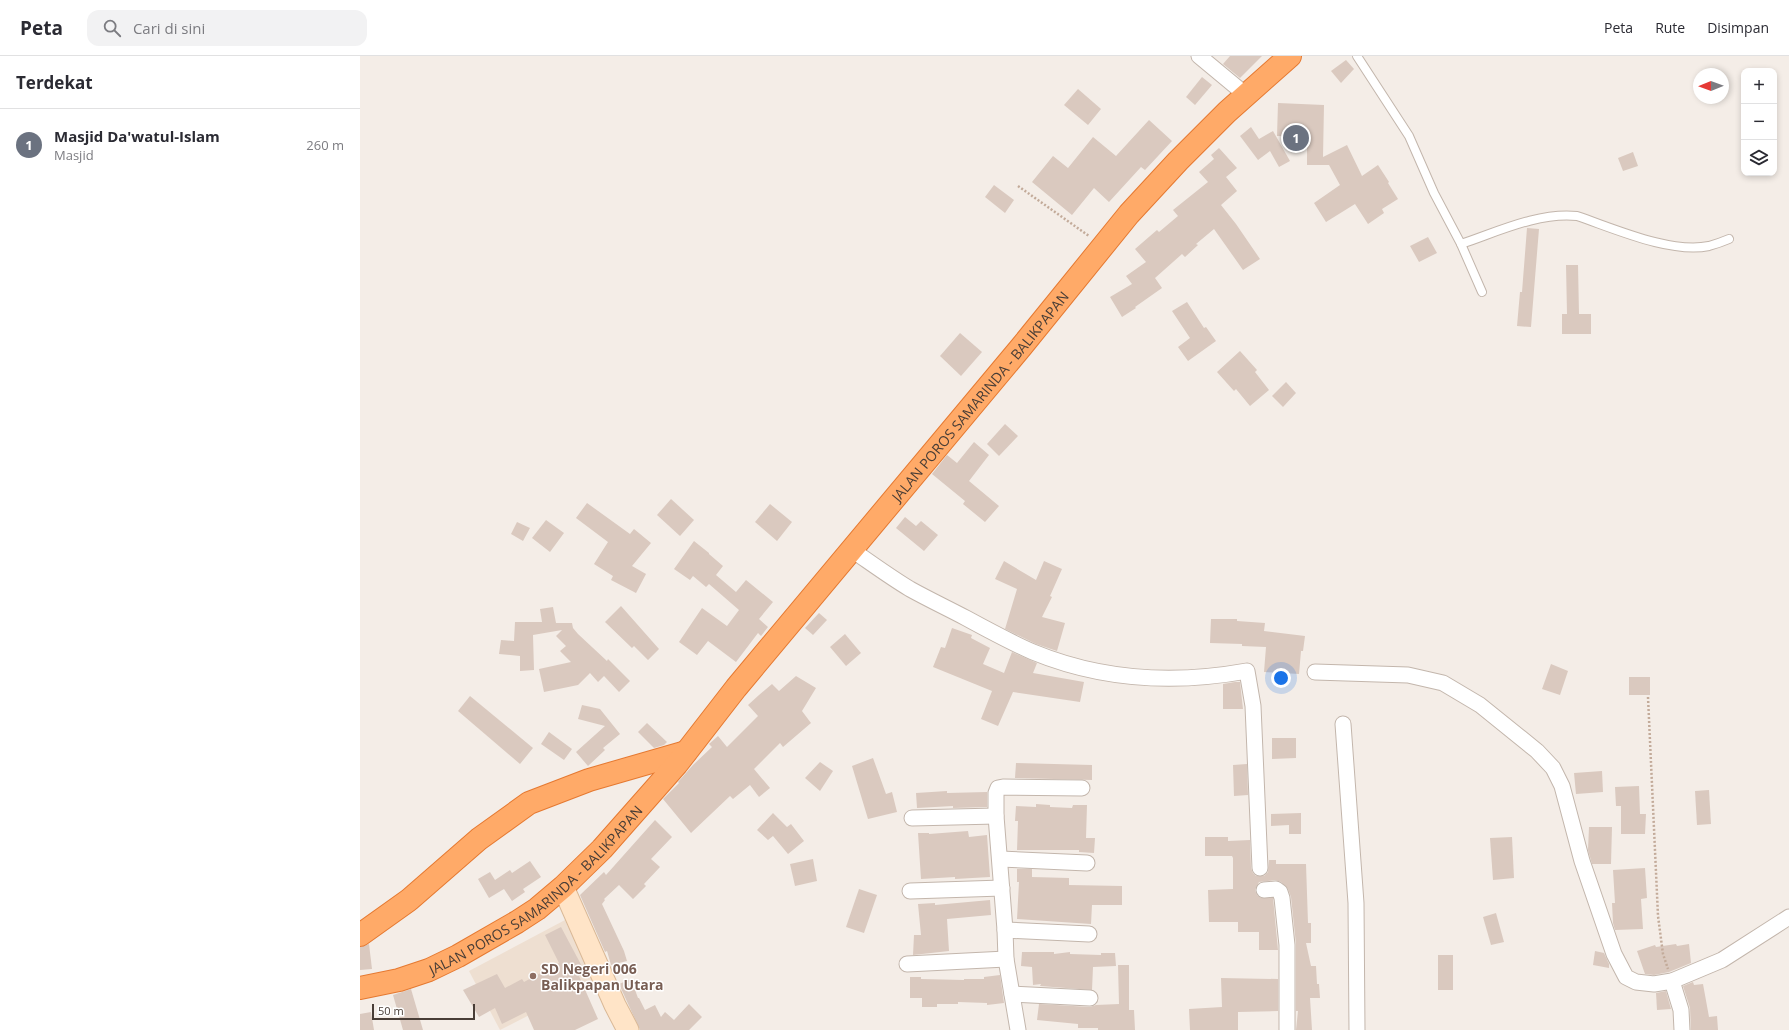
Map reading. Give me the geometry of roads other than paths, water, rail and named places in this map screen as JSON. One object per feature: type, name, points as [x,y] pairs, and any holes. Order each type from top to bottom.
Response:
[{"type":"highway","name":"JALAN POROS SAMARINDA - BALIKPAPAN","points":[[360,988],[399,980],[429,970],[458,956],[517,922],[563,887],[602,849],[686,752],[736,688],[1017,352],[1102,246],[1178,161],[1290,56]]},
{"type":"highway","points":[[360,935],[409,900],[479,840],[528,803],[589,780],[686,752]]},
{"type":"street","points":[[1200,56],[1246,96]]},
{"type":"street","points":[[852,550],[910,588],[1007,640],[1074,667],[1125,676],[1180,679],[1216,676],[1247,671],[1253,706],[1260,868]]},
{"type":"street","points":[[1315,672],[1408,675],[1443,683],[1480,705],[1537,751],[1553,768],[1562,786],[1582,861],[1621,968],[1626,977],[1636,982],[1654,984],[1672,981],[1722,960],[1789,917]]},
{"type":"street","points":[[1343,724],[1356,903],[1357,1030]]},
{"type":"street","points":[[1018,1030],[1006,959],[1006,930],[996,816],[996,793],[998,788],[1003,787],[1082,788]]},
{"type":"street","points":[[912,818],[996,816]]},
{"type":"street","points":[[1000,858],[1087,862]]},
{"type":"street","points":[[563,887],[612,998],[628,1030]]},
{"type":"street","points":[[910,892],[1002,888]]},
{"type":"street","points":[[1264,890],[1276,889],[1280,892],[1282,898],[1287,945],[1287,1030]]},
{"type":"street","points":[[1006,930],[1089,934]]},
{"type":"street","points":[[907,964],[1006,959]]},
{"type":"street","points":[[1672,981],[1681,1010],[1682,1030]]},
{"type":"street","points":[[1012,994],[1090,998]]},
{"type":"lane","points":[[1357,56],[1410,136],[1434,193],[1461,244],[1482,292]]},
{"type":"lane","points":[[1461,244],[1551,216],[1577,216],[1639,238],[1682,247],[1708,246],[1729,239]]},
{"type":"place","name":"Masjid Da'watul-Islam","points":[[1296,138]]},
{"type":"place","name":"SD Negeri 006 Balikpapan Utara","points":[[533,976]]}]
